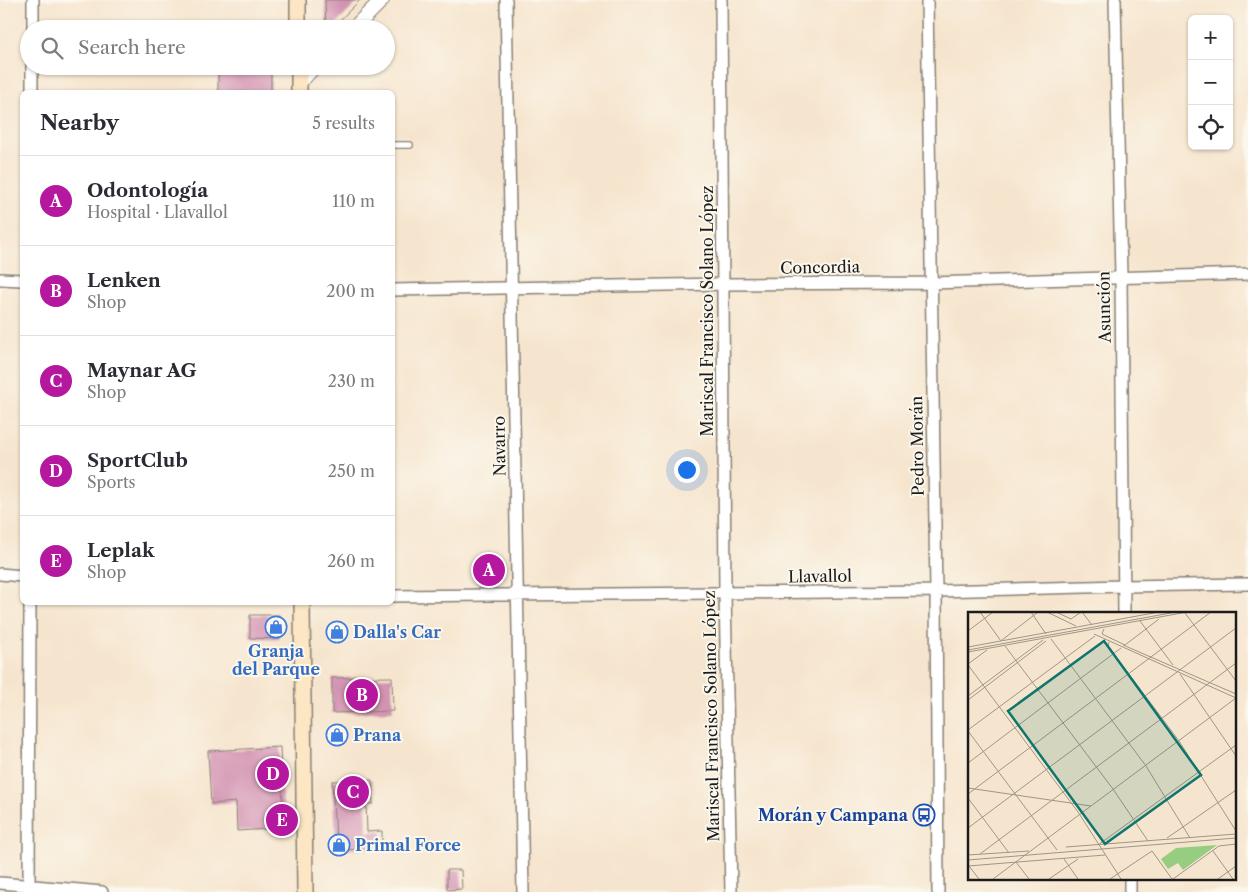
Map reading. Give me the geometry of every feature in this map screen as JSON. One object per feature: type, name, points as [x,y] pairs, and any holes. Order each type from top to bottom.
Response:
[{"type":"main road","points":[[298,0],[298,20]]},
{"type":"main road","points":[[299,75],[299,88]]},
{"type":"main road","points":[[302,605],[305,892]]},
{"type":"street","points":[[32,20],[33,0]]},
{"type":"street","points":[[362,20],[382,0]]},
{"type":"street","name":"Navarro","points":[[506,0],[523,892]]},
{"type":"street","name":"Mariscal Francisco Solano López","points":[[721,0],[724,594],[731,892]]},
{"type":"street","name":"Pedro Morán","points":[[926,0],[936,591],[938,892]]},
{"type":"street","name":"Asunción","points":[[1115,0],[1124,612]]},
{"type":"street","points":[[32,75],[32,90]]},
{"type":"street","points":[[299,88],[308,75]]},
{"type":"street","name":"Concordia","points":[[395,290],[723,284],[930,283],[1248,274]]},
{"type":"street","points":[[0,279],[20,280]]},
{"type":"street","points":[[0,574],[20,576]]},
{"type":"street","name":"Llavallol","points":[[395,596],[724,594],[1248,584]]},
{"type":"street","points":[[30,605],[30,889]]},
{"type":"street","points":[[0,883],[30,889],[102,892]]},
{"type":"lane","points":[[395,145],[410,145]]},
{"type":"building","points":[[325,0],[360,0],[340,20],[326,20]]},
{"type":"building","points":[[218,75],[271,75],[271,90],[218,90]]},
{"type":"building","points":[[476,565],[502,565],[503,575],[494,582],[476,583]]},
{"type":"building","points":[[250,615],[279,615],[279,639],[250,638]]},
{"type":"building","points":[[392,677],[393,711],[332,713],[332,678]]},
{"type":"building","points":[[280,747],[284,828],[237,831],[236,802],[211,804],[208,751]]},
{"type":"building","points":[[372,780],[373,804],[366,804],[367,832],[382,831],[382,843],[370,843],[370,849],[336,850],[332,781]]},
{"type":"building","points":[[447,870],[461,870],[462,889],[447,890]]},
{"type":"place","name":"Odontología","points":[[489,570]]},
{"type":"place","name":"Granja del Parque","points":[[276,627]]},
{"type":"place","name":"Dalla's Car","points":[[337,632]]},
{"type":"place","name":"Lenken","points":[[362,695]]},
{"type":"place","name":"Prana","points":[[337,735]]},
{"type":"place","name":"SportClub","points":[[273,774]]},
{"type":"place","name":"Maynar AG","points":[[353,792]]},
{"type":"place","name":"Morán y Campana","points":[[924,815]]},
{"type":"place","name":"Leplak","points":[[282,820]]},
{"type":"place","name":"Primal Force","points":[[339,845]]}]
